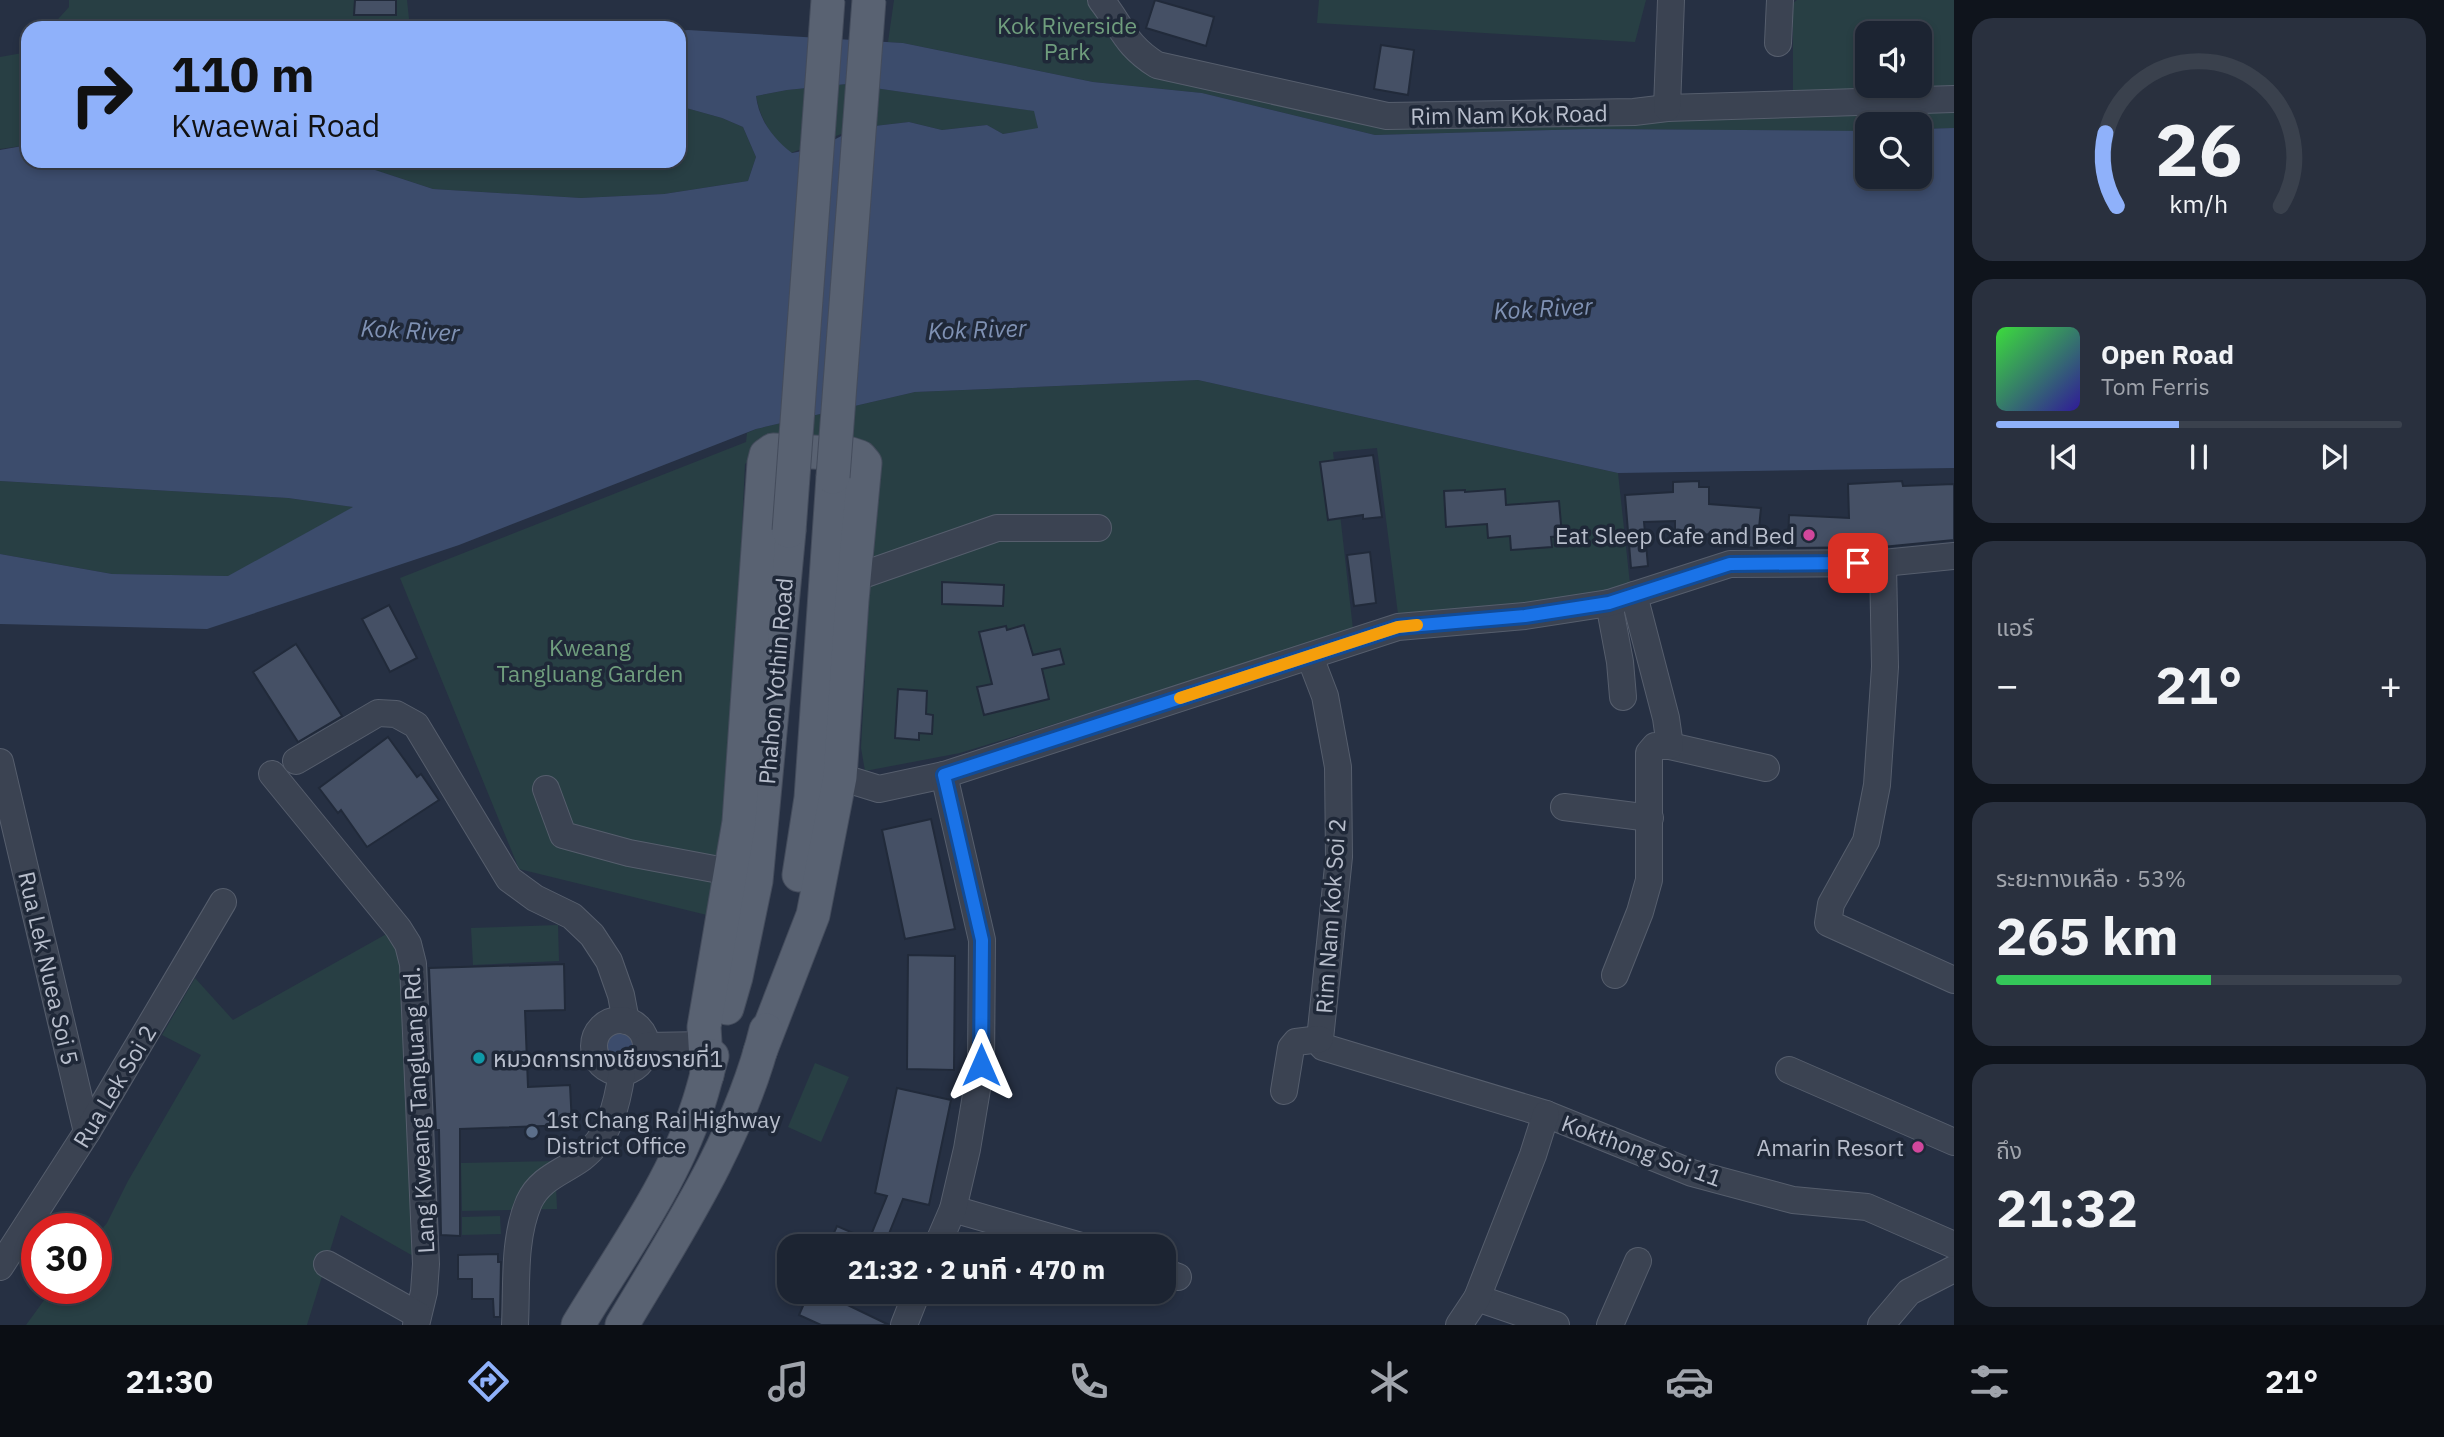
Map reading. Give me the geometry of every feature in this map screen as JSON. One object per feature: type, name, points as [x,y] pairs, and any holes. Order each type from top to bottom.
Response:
[{"type":"main road","name":"Phahon Yothin Road","points":[[578,1325],[648,1210],[697,1110],[706,1060],[736,977],[756,881],[789,531],[828,0]]},
{"type":"main road","name":"Phahon Yothin Road","points":[[622,1325],[682,1225],[746,1098],[760,1052],[794,909],[811,798],[869,0]]},
{"type":"main road","points":[[706,1060],[705,1027],[738,822],[764,463],[766,455],[773,450],[851,454],[860,457],[865,463],[840,777],[813,915],[760,1052]]},
{"type":"street","name":"Rim Nam Kok Road","points":[[1101,0],[1133,47],[1157,65],[1387,116],[1634,112],[1667,108],[1954,99]]},
{"type":"street","points":[[1667,108],[1671,0]]},
{"type":"street","points":[[1778,43],[1780,0]]},
{"type":"street","points":[[854,578],[997,528],[1098,528]]},
{"type":"street","points":[[840,777],[879,789],[944,775],[1398,627],[1525,616],[1609,603],[1730,564],[1883,563],[1954,556]]},
{"type":"street","points":[[1883,563],[1885,667],[1877,785],[1866,841],[1831,904],[1828,923],[1954,980]]},
{"type":"street","points":[[1634,595],[1666,718],[1670,746]]},
{"type":"street","points":[[1609,603],[1620,662],[1623,697]]},
{"type":"street","name":"Rim Nam Kok Soi 2","points":[[1310,657],[1325,696],[1338,767],[1339,857],[1325,1044]]},
{"type":"street","points":[[296,761],[378,713],[396,714],[416,725],[509,879],[535,898],[572,916],[592,935],[609,961],[621,995],[626,1021]]},
{"type":"street","points":[[1615,975],[1640,912],[1649,880],[1649,754],[1656,746],[1670,746],[1766,768]]},
{"type":"street","name":"Rua Lek Nuea Soi 5","points":[[0,762],[87,1132]]},
{"type":"street","name":"Lang Kweang Tangluang Rd.","points":[[272,774],[398,928],[408,944],[413,964],[426,1264],[424,1292],[417,1320]]},
{"type":"street","points":[[942,1234],[953,1209],[967,1149],[981,1065],[982,940],[944,775]]},
{"type":"street","points":[[546,789],[564,835],[629,853],[730,872]]},
{"type":"street","points":[[1564,807],[1650,818]]},
{"type":"street","name":"Rua Lek Soi 2","points":[[0,1267],[87,1132],[223,902]]},
{"type":"street","points":[[626,1021],[639,1028],[646,1046],[645,1055],[636,1067],[622,1072],[605,1067],[596,1057],[594,1044],[604,1026],[611,1022],[626,1021]]},
{"type":"street","points":[[1284,1090],[1292,1048],[1296,1042],[1325,1044]]},
{"type":"street","name":"Kokthong Soi 11","points":[[1325,1044],[1546,1114],[1692,1173],[1793,1200],[1867,1207],[1954,1245]]},
{"type":"street","points":[[646,1046],[706,1060]]},
{"type":"street","points":[[1789,1070],[1954,1142]]},
{"type":"street","points":[[515,1325],[519,1235],[530,1200],[547,1179],[583,1157],[603,1136],[617,1106],[622,1072]]},
{"type":"street","points":[[1459,1325],[1477,1298],[1533,1155],[1546,1114]]},
{"type":"street","points":[[953,1209],[1040,1234]]},
{"type":"street","points":[[1610,1325],[1638,1261]]},
{"type":"street","points":[[327,1264],[417,1320]]},
{"type":"street","points":[[1881,1325],[1909,1292],[1954,1269]]},
{"type":"street","points":[[1477,1298],[1556,1325]]},
{"type":"street","points":[[904,1325],[912,1304]]},
{"type":"green space","points":[[69,0],[407,0],[409,21],[56,21],[69,7]]},
{"type":"green space","name":"Kok Riverside Park","points":[[894,0],[1090,0],[1137,67],[1382,124],[1793,107],[1793,3],[1797,0],[1954,0],[1954,128],[1932,129],[1932,112],[1855,112],[1855,131],[1589,129],[1375,135],[1202,93],[1093,82],[888,42]]},
{"type":"green space","points":[[1319,0],[1646,0],[1635,42],[1317,23]]},
{"type":"green space","points":[[21,53],[21,146],[0,149],[0,57]]},
{"type":"green space","points":[[847,84],[1035,111],[1038,129],[1003,134],[987,125],[942,130],[909,122],[857,128],[791,153],[768,128],[756,96]]},
{"type":"green space","points":[[686,108],[743,127],[756,157],[748,181],[664,194],[581,198],[433,189],[369,168],[686,168]]},
{"type":"green space","name":"Kweang Tangluang Garden","points":[[1198,380],[1618,473],[1630,584],[1545,604],[1398,614],[1377,448],[1333,452],[1353,629],[1286,653],[960,753],[865,771],[861,748],[876,467],[760,450],[745,464],[728,821],[711,916],[519,869],[400,578],[746,442],[747,433],[756,429],[915,392]]},
{"type":"green space","points":[[0,481],[288,498],[354,507],[229,576],[112,574],[0,554]]},
{"type":"green space","points":[[558,925],[559,961],[473,965],[471,928]]},
{"type":"green space","points":[[390,932],[402,950],[422,1261],[341,1215],[307,1325],[26,1325],[41,1304],[112,1304],[112,1213],[201,1055],[162,1035],[195,978],[233,1020]]},
{"type":"green space","points":[[815,1063],[849,1077],[821,1142],[788,1127]]},
{"type":"green space","points":[[555,1161],[557,1209],[462,1211],[461,1163]]},
{"type":"green space","points":[[500,1216],[501,1234],[462,1235],[462,1217]]},
{"type":"water","name":"Kok River","points":[[686,30],[903,43],[1093,82],[1202,93],[1375,135],[1589,129],[1855,131],[1855,189],[1932,189],[1932,129],[1954,128],[1954,468],[1618,473],[1198,380],[915,392],[756,429],[459,545],[207,629],[0,624],[0,554],[112,574],[228,576],[353,507],[288,498],[0,481],[0,150],[21,146],[21,168],[369,168],[433,189],[581,198],[664,194],[748,181],[756,157],[743,127],[686,108]],"holes":[[[847,84],[1034,111],[1038,128],[1003,134],[987,125],[942,130],[909,122],[857,128],[818,148],[792,153],[768,128],[760,113],[756,96]]]},
{"type":"water","points":[[620,1032],[631,1036],[635,1047],[631,1058],[620,1062],[609,1058],[605,1047],[609,1036]]},
{"type":"building","points":[[355,0],[396,0],[396,15],[354,15]]},
{"type":"building","points":[[1155,0],[1214,17],[1206,46],[1146,28]]},
{"type":"building","points":[[1381,45],[1414,50],[1408,95],[1374,89]]},
{"type":"building","points":[[1373,455],[1382,517],[1363,519],[1363,515],[1328,520],[1320,462]]},
{"type":"building","points":[[1699,481],[1699,487],[1709,487],[1709,504],[1761,508],[1757,548],[1722,545],[1723,534],[1675,535],[1675,521],[1644,522],[1648,566],[1631,568],[1625,495],[1673,492],[1673,482]]},
{"type":"building","points":[[1902,481],[1903,486],[1954,484],[1954,540],[1882,547],[1788,548],[1789,515],[1849,518],[1848,484]]},
{"type":"building","points":[[1505,489],[1506,505],[1559,501],[1562,536],[1551,537],[1552,547],[1511,550],[1510,536],[1488,538],[1487,524],[1446,527],[1444,491]]},
{"type":"building","points":[[1370,552],[1376,603],[1354,606],[1347,555]]},
{"type":"building","points":[[942,582],[1004,585],[1003,606],[942,604]]},
{"type":"building","points":[[389,605],[417,658],[390,672],[362,619]]},
{"type":"building","points":[[1024,625],[1033,655],[1060,649],[1064,664],[1042,669],[1049,699],[984,715],[977,687],[992,684],[979,632],[1006,626],[1007,630]]},
{"type":"building","points":[[296,644],[342,716],[298,742],[253,672]]},
{"type":"building","points":[[898,689],[927,691],[926,714],[933,715],[932,734],[919,733],[919,740],[895,738]]},
{"type":"building","points":[[388,737],[417,777],[421,774],[439,800],[367,847],[341,810],[338,813],[319,788]]},
{"type":"building","points":[[931,819],[955,929],[905,939],[882,830]]},
{"type":"building","points":[[908,955],[955,956],[954,1070],[907,1069]]},
{"type":"building","name":"หมวดการทางเชียงรายที่1","points":[[564,964],[565,1010],[525,1011],[528,1087],[570,1085],[572,1125],[460,1129],[460,1236],[441,1235],[439,1130],[436,1130],[429,968]]},
{"type":"building","points":[[897,1088],[951,1100],[929,1205],[903,1199],[889,1234],[871,1234],[887,1196],[875,1193]]},
{"type":"building","points":[[837,1226],[855,1234],[833,1234]]},
{"type":"building","points":[[498,1254],[498,1262],[501,1262],[500,1317],[494,1317],[493,1299],[472,1299],[472,1279],[458,1279],[458,1255]]},
{"type":"building","points":[[804,1304],[846,1304],[889,1325],[821,1325],[799,1315]]},
{"type":"slow traffic","points":[[1180,698],[1398,627],[1417,625]]},
{"type":"place","name":"Eat Sleep Cafe and Bed","points":[[1809,535]]},
{"type":"place","name":"หมวดการทางเชียงรายที่1","points":[[479,1058]]},
{"type":"place","name":"1st Chang Rai Highway District Office","points":[[532,1132]]},
{"type":"place","name":"Amarin Resort","points":[[1918,1147]]},
{"type":"route","points":[[981,1065],[982,940],[944,775],[1398,627],[1525,616],[1609,603],[1730,564],[1858,563]]}]
